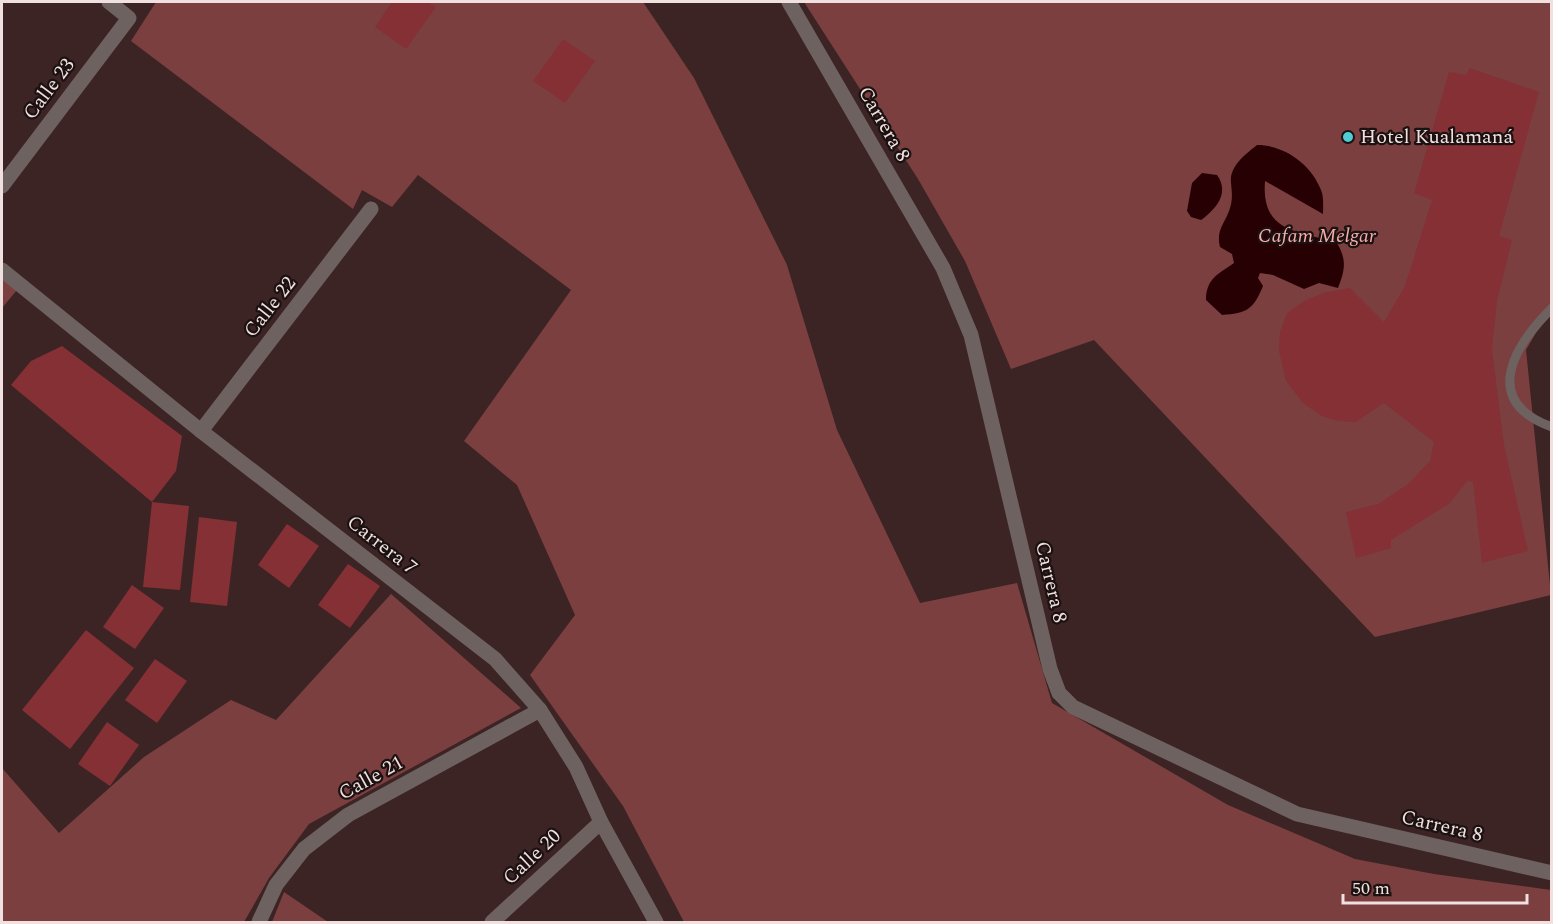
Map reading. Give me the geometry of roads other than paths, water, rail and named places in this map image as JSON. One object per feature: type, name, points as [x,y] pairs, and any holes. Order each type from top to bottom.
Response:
[{"type":"street","name":"Calle 23","points":[[2,186],[129,18],[109,2]]},
{"type":"street","name":"Carrera 8","points":[[789,2],[943,268],[971,335],[1050,669],[1059,693],[1073,707],[1106,724],[1297,814],[1551,873]]},
{"type":"street","name":"Calle 22","points":[[201,431],[371,210]]},
{"type":"street","name":"Carrera 7","points":[[2,270],[201,431],[495,659],[540,710],[576,767],[601,822],[656,922]]},
{"type":"street","name":"Calle 21","points":[[259,922],[276,885],[304,849],[348,814],[540,710]]},
{"type":"street","name":"Calle 20","points":[[492,922],[601,822]]},
{"type":"lane","points":[[1551,308],[1515,353],[1508,377],[1517,404],[1529,418],[1551,428]]},
{"type":"place","name":"Hotel Kualamaná","points":[[1348,137]]},
{"type":"park label","name":"Cafam Melgar","points":[[1317,236]]}]
